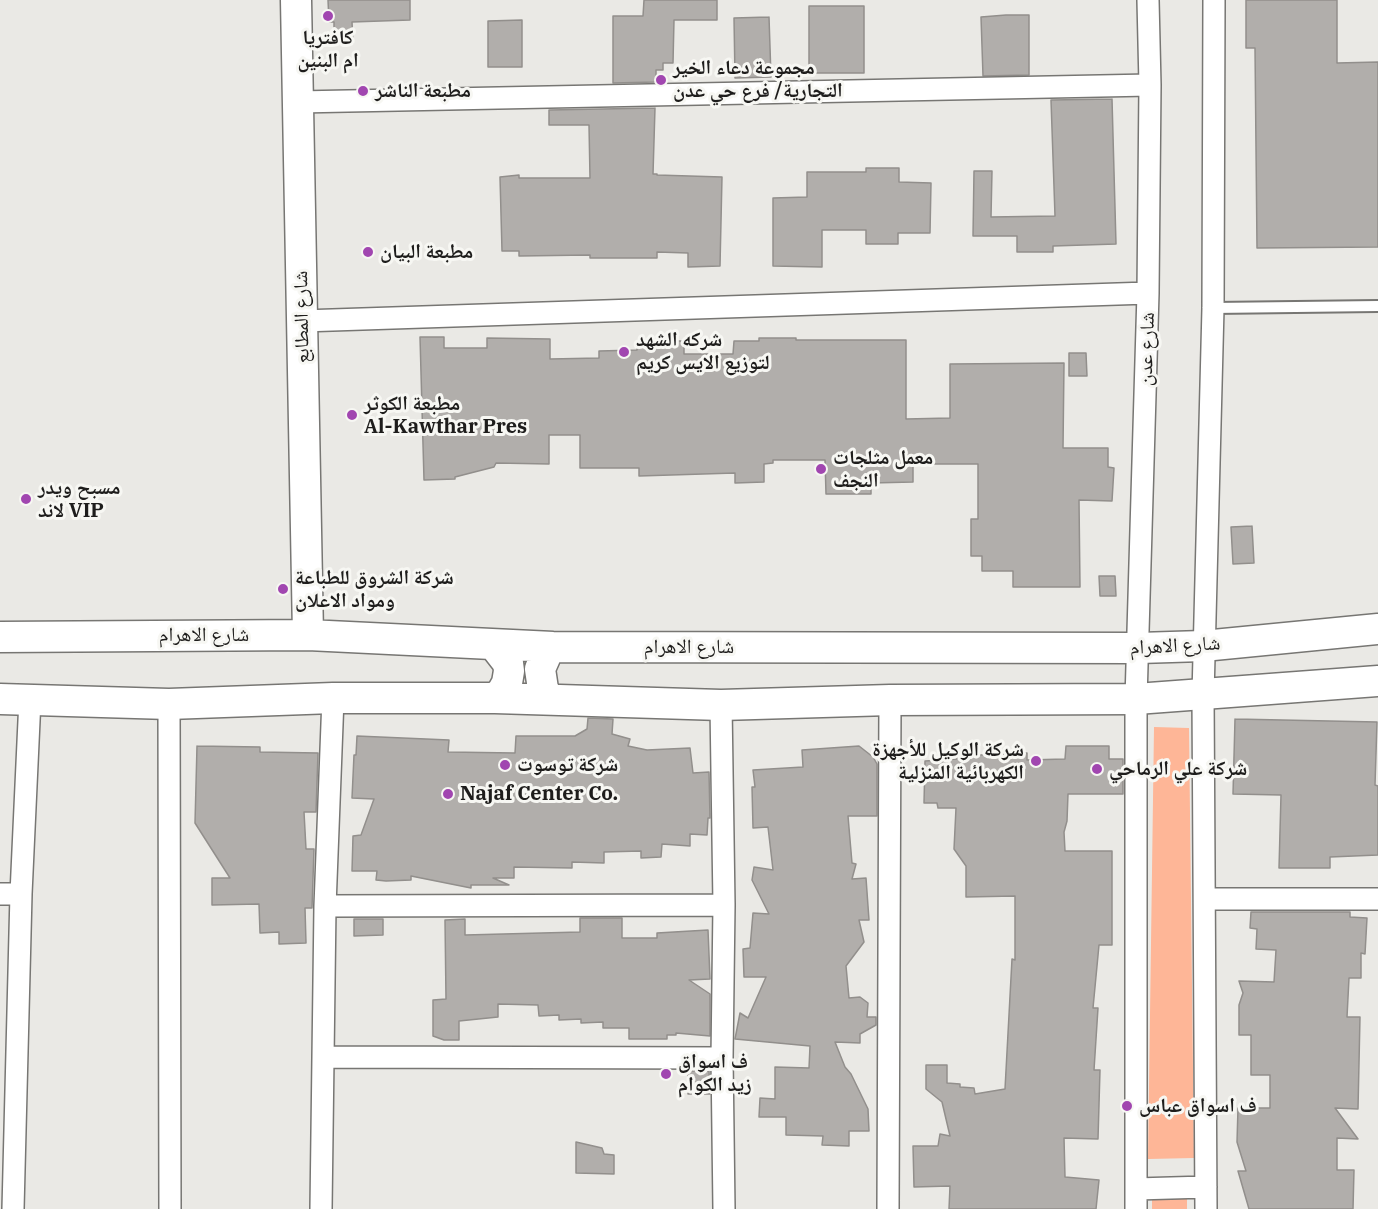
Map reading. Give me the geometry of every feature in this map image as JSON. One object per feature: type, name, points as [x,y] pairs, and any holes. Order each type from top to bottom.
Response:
[{"type":"main road","name":"شارع المطابع","points":[[296,0],[308,635]]},
{"type":"main road","name":"شارع الاهرام","points":[[0,637],[308,635],[553,647],[1139,648],[1203,646],[1378,629]]},
{"type":"main road","points":[[494,645],[508,663],[509,671],[507,683],[495,698]]},
{"type":"main road","points":[[549,699],[543,689],[540,669],[547,653],[553,647]]},
{"type":"main road","points":[[0,699],[169,704],[333,698],[495,698],[721,705],[890,700],[1136,699],[1378,681]]},
{"type":"street","name":"شارع عدن","points":[[1136,1199],[1136,699],[1148,293],[1150,86],[1148,0]]},
{"type":"street","points":[[1206,1209],[1203,646],[1213,308],[1214,0]]},
{"type":"street","points":[[298,102],[1150,86]]},
{"type":"street","points":[[302,321],[1148,293]]},
{"type":"street","points":[[321,1209],[325,906],[333,698]]},
{"type":"street","points":[[14,1209],[9,1054],[21,894],[30,699]]},
{"type":"street","points":[[888,1209],[890,700]]},
{"type":"street","points":[[169,704],[170,1209]]},
{"type":"street","points":[[721,705],[724,905],[722,1058],[724,1209]]},
{"type":"street","points":[[0,894],[21,894]]},
{"type":"street","points":[[1205,899],[1378,899]]},
{"type":"street","points":[[325,906],[724,905]]},
{"type":"street","points":[[324,1057],[722,1058]]},
{"type":"street","points":[[1136,1199],[1206,1187]]},
{"type":"lane","points":[[1213,308],[1378,306]]},
{"type":"shaded area","points":[[1154,727],[1189,728],[1194,1158],[1148,1159]]},
{"type":"shaded area","points":[[1187,1197],[1187,1209],[1152,1209],[1152,1198]]},
{"type":"building","points":[[328,0],[410,0],[410,20],[352,22],[353,43],[334,44],[334,22],[329,22]]},
{"type":"building","points":[[644,0],[717,0],[717,20],[674,20],[673,63],[663,63],[663,70],[656,70],[656,82],[613,83],[613,16],[643,16]]},
{"type":"building","points":[[1246,0],[1337,0],[1337,63],[1378,62],[1378,247],[1257,248],[1255,48],[1246,48]]},
{"type":"building","points":[[809,6],[864,6],[864,73],[809,73]]},
{"type":"building","points":[[1029,15],[1029,75],[983,76],[981,17]]},
{"type":"building","points":[[769,17],[771,77],[735,78],[734,18]]},
{"type":"building","points":[[522,20],[522,67],[488,67],[488,21]]},
{"type":"building","points":[[1112,99],[1116,244],[1053,246],[1053,252],[1017,252],[1017,236],[973,236],[974,171],[992,171],[991,217],[1055,216],[1051,100]]},
{"type":"building","points":[[655,108],[653,174],[722,177],[720,266],[688,267],[688,253],[657,252],[657,258],[590,258],[590,255],[519,256],[519,251],[502,251],[500,177],[519,175],[519,178],[590,178],[589,125],[549,125],[549,110]]},
{"type":"building","points":[[866,168],[899,168],[899,182],[931,183],[930,233],[898,233],[898,244],[866,244],[866,230],[822,230],[822,267],[773,266],[773,198],[807,197],[807,172],[866,172]]},
{"type":"building","points":[[420,337],[444,337],[444,348],[487,348],[487,338],[550,339],[550,359],[599,358],[599,351],[637,350],[637,341],[684,341],[684,354],[733,354],[734,341],[759,341],[759,338],[906,340],[906,419],[950,418],[950,364],[1064,363],[1063,448],[1108,448],[1108,467],[1114,468],[1112,501],[1079,500],[1080,587],[1013,587],[1013,571],[982,571],[982,556],[971,556],[971,519],[978,519],[978,464],[913,464],[913,482],[871,483],[871,494],[826,494],[825,460],[773,460],[773,463],[764,464],[764,482],[735,483],[735,473],[639,476],[639,468],[580,468],[580,435],[549,435],[549,464],[496,463],[494,467],[455,477],[455,479],[424,480]]},
{"type":"building","points":[[1069,353],[1086,353],[1087,376],[1069,376]]},
{"type":"building","points":[[1252,526],[1254,563],[1233,564],[1231,527]]},
{"type":"building","points":[[1099,576],[1115,576],[1116,596],[1100,596]]},
{"type":"building","points":[[588,718],[613,719],[612,734],[630,739],[628,746],[647,750],[690,748],[693,773],[709,772],[710,818],[708,818],[707,835],[690,834],[690,846],[662,844],[661,857],[641,858],[641,851],[604,852],[604,863],[572,862],[572,868],[514,867],[514,878],[493,878],[509,885],[471,885],[471,888],[411,876],[411,880],[386,881],[376,880],[377,871],[352,871],[353,836],[361,835],[374,799],[352,798],[357,736],[449,740],[448,752],[515,753],[516,736],[575,736],[587,729]]},
{"type":"building","points":[[1235,719],[1377,722],[1375,785],[1378,786],[1378,855],[1330,857],[1330,868],[1279,868],[1281,795],[1233,794]]},
{"type":"building","points":[[197,746],[260,747],[260,752],[318,753],[316,812],[304,812],[306,849],[314,849],[312,908],[305,908],[306,943],[279,944],[279,932],[260,933],[259,904],[212,905],[212,878],[230,878],[195,823]]},
{"type":"building","points":[[859,746],[873,757],[877,764],[877,816],[848,816],[852,863],[856,864],[852,879],[866,878],[869,920],[859,920],[864,942],[846,966],[849,998],[860,997],[868,1003],[867,1017],[876,1017],[876,1025],[860,1034],[860,1043],[835,1042],[845,1067],[851,1074],[868,1109],[869,1131],[849,1131],[849,1146],[822,1145],[823,1136],[786,1135],[786,1117],[759,1117],[760,1098],[775,1099],[775,1067],[809,1068],[810,1046],[735,1039],[740,1013],[748,1018],[766,977],[744,977],[743,949],[750,948],[753,913],[769,914],[752,880],[754,867],[773,870],[768,827],[753,828],[752,787],[755,787],[753,770],[803,767],[802,750]]},
{"type":"building","points":[[1066,746],[1109,746],[1109,759],[1123,759],[1123,794],[1068,794],[1067,821],[1064,832],[1065,851],[1112,851],[1112,945],[1099,945],[1093,1008],[1098,1008],[1094,1070],[1100,1070],[1098,1139],[1064,1138],[1065,1177],[1099,1180],[1096,1209],[949,1209],[950,1186],[914,1187],[913,1146],[938,1146],[940,1134],[950,1136],[942,1102],[926,1089],[926,1065],[947,1065],[947,1083],[974,1088],[975,1094],[1005,1089],[1012,959],[1015,960],[1015,896],[966,897],[966,866],[954,849],[956,808],[938,808],[937,803],[924,803],[925,761],[957,759],[957,756],[1027,753],[1027,760],[1065,759]]},
{"type":"building","points":[[1251,912],[1350,912],[1350,917],[1367,918],[1365,954],[1361,953],[1361,978],[1349,978],[1347,1017],[1360,1017],[1358,1109],[1335,1108],[1358,1139],[1337,1138],[1337,1170],[1354,1170],[1353,1209],[1249,1209],[1238,1171],[1246,1171],[1237,1142],[1238,1108],[1270,1108],[1270,1075],[1251,1075],[1251,1035],[1239,1035],[1239,1005],[1243,993],[1239,981],[1274,982],[1276,950],[1256,949],[1257,929],[1250,928]]},
{"type":"building","points":[[580,918],[622,918],[622,938],[657,938],[657,933],[708,930],[710,979],[689,980],[710,994],[710,1036],[676,1033],[676,1035],[667,1035],[667,1039],[629,1039],[629,1028],[603,1028],[603,1022],[581,1023],[581,1019],[559,1020],[559,1015],[539,1016],[538,1005],[498,1004],[498,1017],[459,1021],[459,1040],[444,1040],[433,1036],[433,1000],[446,999],[445,920],[465,919],[465,935],[580,932]]},
{"type":"building","points":[[354,919],[383,919],[383,935],[354,936]]},
{"type":"building","points":[[688,1071],[709,1071],[710,1094],[688,1094]]},
{"type":"building","points":[[576,1142],[602,1148],[604,1154],[614,1155],[614,1174],[576,1173]]},
{"type":"place","name":"كافتريا ام البنين","points":[[328,16]]},
{"type":"place","name":"مجموعة دعاء الخير التجارية/ فرع حي عدن","points":[[661,80]]},
{"type":"place","name":"مطبعة الناشر","points":[[363,91]]},
{"type":"place","name":"مطبعة البيان","points":[[368,252]]},
{"type":"place","name":"شركه الشهد لتوزيع الايس كريم","points":[[624,352]]},
{"type":"place","name":"مطبعة الكوثر Al-Kawthar Pres","points":[[352,415]]},
{"type":"place","name":"معمل مثلجات النجف","points":[[821,469]]},
{"type":"place","name":"مسبح ويدر لاند VIP","points":[[26,499]]},
{"type":"place","name":"شركة الشروق للطباعة ومواد الاعلان","points":[[283,589]]},
{"type":"place","name":"شركة الوكيل للأجهزة الكهربائية المنزلية","points":[[1036,761]]},
{"type":"place","name":"شركة توسوت","points":[[505,765]]},
{"type":"place","name":"شركة علي الرماحي","points":[[1097,769]]},
{"type":"place","name":"Najaf Center Co.","points":[[448,794]]},
{"type":"place","name":"ف اسواق زيد الكوام","points":[[666,1074]]},
{"type":"place","name":"ف اسواق عباس","points":[[1127,1106]]}]
